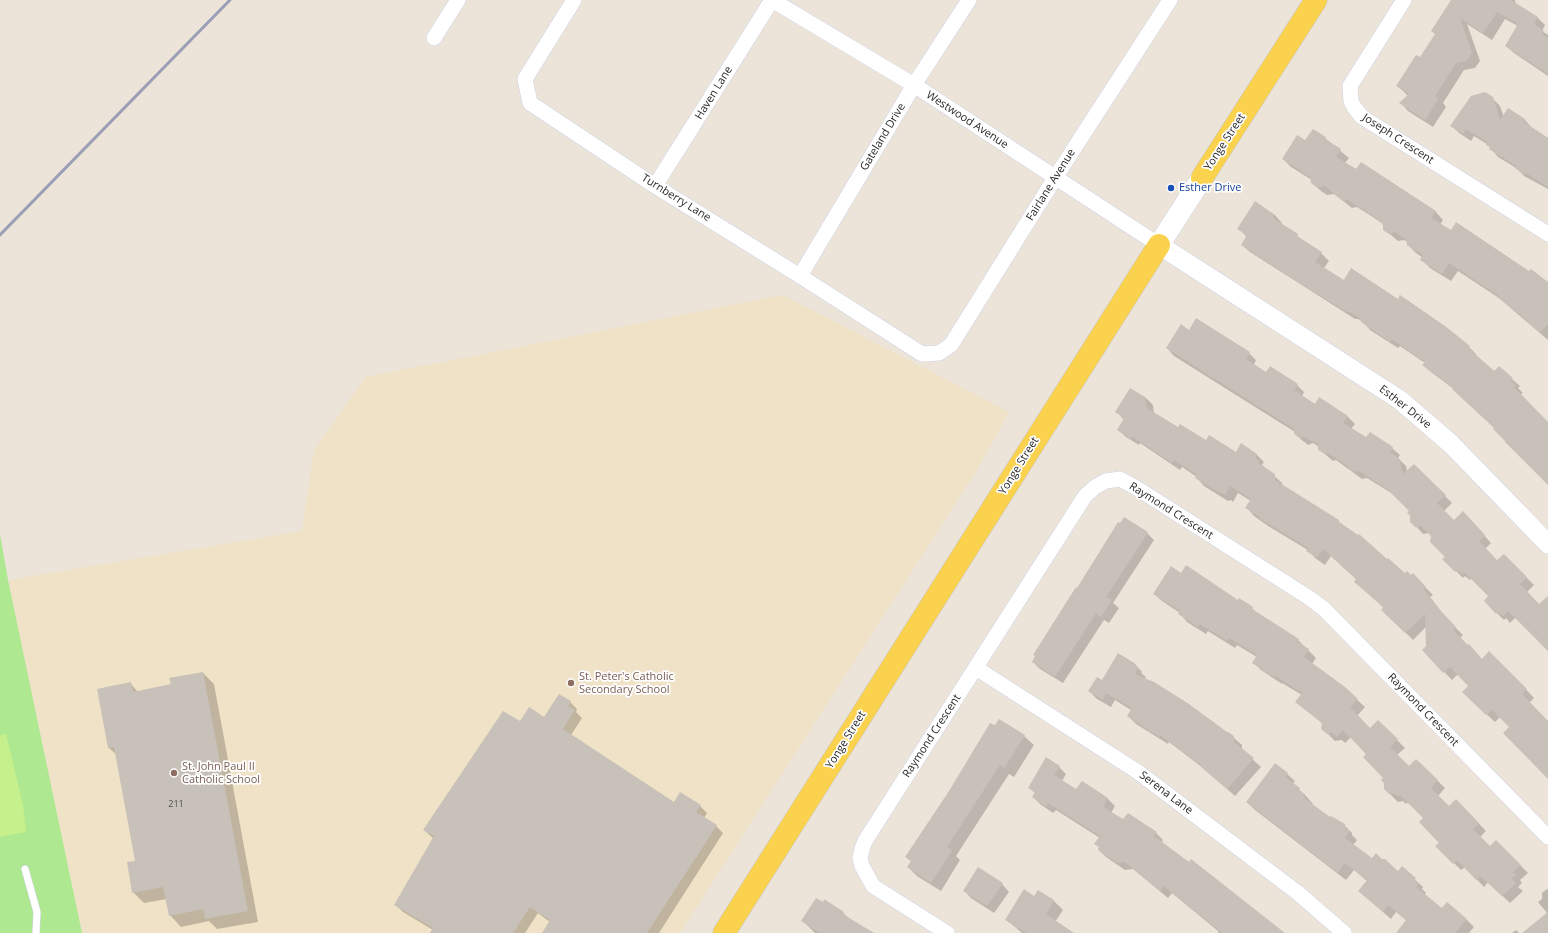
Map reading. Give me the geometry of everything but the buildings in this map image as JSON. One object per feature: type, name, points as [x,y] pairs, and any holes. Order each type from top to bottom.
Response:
[{"type":"main road","name":"Yonge Street","points":[[724,933],[1159,245],[1316,0]]},
{"type":"street","points":[[434,38],[458,0]]},
{"type":"street","name":"Turnberry Lane","points":[[574,0],[525,79],[530,103],[655,186],[922,354]]},
{"type":"street","name":"Haven Lane","points":[[655,186],[772,0]]},
{"type":"street","name":"Westwood Avenue","points":[[772,0],[914,85],[1159,245]]},
{"type":"street","name":"Gateland Drive","points":[[800,276],[914,85],[969,0]]},
{"type":"street","name":"Fairlane Avenue","points":[[922,354],[939,352],[951,345],[1055,178],[1170,0]]},
{"type":"street","name":"Joseph Crescent","points":[[1404,0],[1350,86],[1351,101],[1354,107],[1362,117],[1548,234]]},
{"type":"street","name":"Esther Drive","points":[[1159,245],[1400,400],[1451,444],[1548,544]]},
{"type":"street","name":"Raymond Crescent","points":[[947,933],[873,886],[865,874],[860,858],[865,840],[1085,496],[1095,487],[1106,482],[1120,480],[1136,487],[1311,599],[1324,609],[1548,837]]},
{"type":"street","name":"Serena Lane","points":[[976,668],[1138,772],[1298,893],[1344,933]]},
{"type":"lane","points":[[25,869],[38,912],[36,933]]},
{"type":"shaded area","name":"St. Peter's Catholic Secondary School","points":[[783,295],[1009,412],[977,470],[680,933],[82,933],[8,580],[302,531],[314,450],[366,377]]},
{"type":"green space","points":[[0,534],[8,580],[82,933],[0,933]]},
{"type":"green space","points":[[6,734],[23,805],[26,832],[0,837],[0,735]]},
{"type":"railway","points":[[0,235],[230,0]]},
{"type":"place","name":"Esther Drive","points":[[1171,188]]},
{"type":"place","name":"St. Peter's Catholic Secondary School","points":[[571,683]]},
{"type":"place","name":"St. John Paul II Catholic School","points":[[174,773]]}]
